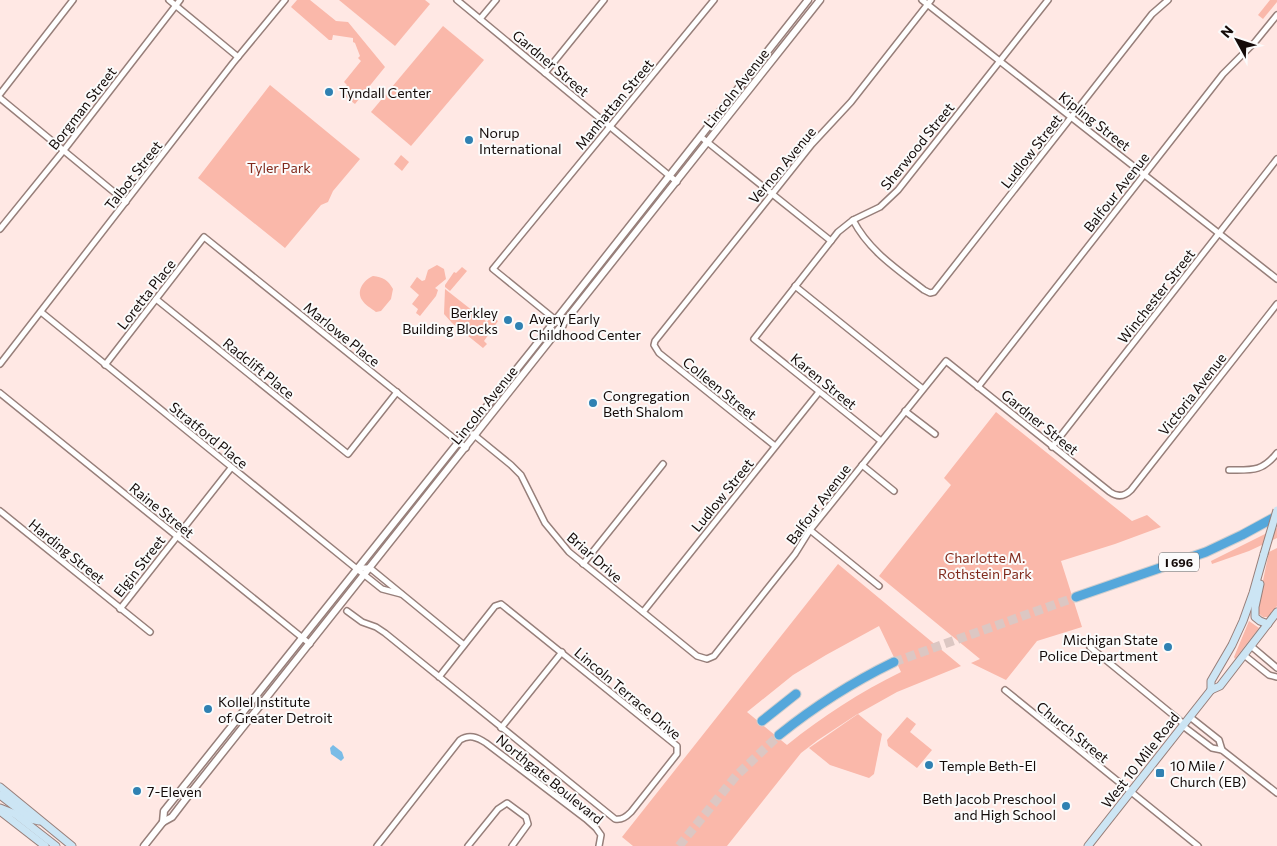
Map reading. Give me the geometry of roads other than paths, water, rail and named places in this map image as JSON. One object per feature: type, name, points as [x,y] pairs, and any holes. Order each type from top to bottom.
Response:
[{"type":"highway","name":"I 696","points":[[1076,597],[1206,552],[1277,516]]},
{"type":"highway","points":[[779,735],[835,694],[894,662]]},
{"type":"highway","points":[[762,721],[796,694]]},
{"type":"main road","name":"West 10 Mile Road","points":[[1211,690],[1211,681],[1243,622],[1277,510]]},
{"type":"main road","points":[[1264,554],[1255,614],[1258,620],[1268,624]]},
{"type":"main road","name":"West 10 Mile Road","points":[[1088,846],[1211,690],[1220,686],[1277,612]]},
{"type":"main road","points":[[0,787],[72,846]]},
{"type":"main road","points":[[0,795],[31,819],[42,822]]},
{"type":"main road","points":[[0,809],[45,846]]},
{"type":"main road","points":[[0,809],[15,814],[56,846]]},
{"type":"street","points":[[73,0],[0,96],[126,202]]},
{"type":"street","points":[[169,0],[238,57]]},
{"type":"street","name":"Borgman Street","points":[[0,229],[180,0]]},
{"type":"street","name":"Talbot Street","points":[[0,364],[238,57],[285,0]]},
{"type":"street","name":"Gardner Street","points":[[457,0],[677,182]]},
{"type":"street","points":[[480,19],[496,0]]},
{"type":"street","points":[[545,73],[604,0]]},
{"type":"street","name":"Manhattan Street","points":[[556,320],[493,269],[714,0]]},
{"type":"street","name":"Lincoln Avenue","points":[[164,822],[164,811],[496,396],[808,0]]},
{"type":"street","name":"Lincoln Avenue","points":[[144,846],[164,822],[172,817],[820,0]]},
{"type":"street","name":"Kipling Street","points":[[922,0],[929,2],[1000,61],[1277,279]]},
{"type":"street","name":"Sherwood Street","points":[[754,338],[845,225],[880,207],[898,190],[1048,0]]},
{"type":"street","name":"Ludlow Street","points":[[853,220],[865,240],[874,250],[924,290],[930,293],[936,289],[1152,14],[1168,0]]},
{"type":"street","name":"Vernon Avenue","points":[[654,345],[658,336],[812,144],[851,102],[929,2]]},
{"type":"street","name":"Balfour Avenue","points":[[978,387],[1229,66],[1255,42],[1277,14]]},
{"type":"street","points":[[701,137],[831,241]]},
{"type":"street","name":"Winchester Street","points":[[1052,446],[1277,159]]},
{"type":"street","name":"Loretta Place","points":[[105,365],[204,237]]},
{"type":"street","name":"Marlowe Place","points":[[204,237],[466,448]]},
{"type":"street","points":[[795,286],[923,389]]},
{"type":"street","name":"Radclift Place","points":[[156,299],[348,454],[397,392]]},
{"type":"street","name":"Victoria Avenue","points":[[1123,496],[1131,490],[1277,304]]},
{"type":"street","name":"Stratford Place","points":[[40,312],[365,575]]},
{"type":"street","points":[[556,320],[563,326]]},
{"type":"street","name":"Karen Street","points":[[754,338],[881,441]]},
{"type":"street","name":"Colleen Street","points":[[654,345],[659,353],[776,446]]},
{"type":"street","points":[[532,350],[539,356]]},
{"type":"street","name":"Gardner Street","points":[[946,361],[1110,492],[1123,496]]},
{"type":"street","name":"Balfour Avenue","points":[[707,659],[714,656],[795,554],[810,530],[946,361]]},
{"type":"street","name":"Ludlow Street","points":[[643,612],[819,392]]},
{"type":"street","name":"Raine Street","points":[[0,393],[310,644]]},
{"type":"street","points":[[496,396],[503,402]]},
{"type":"street","points":[[487,407],[494,413]]},
{"type":"street","points":[[906,410],[935,434]]},
{"type":"street","name":"Briar Drive","points":[[468,430],[516,469],[524,480],[545,523],[569,552],[697,656],[707,659]]},
{"type":"street","points":[[1229,470],[1259,469],[1267,465],[1277,453]]},
{"type":"street","points":[[583,564],[663,464]]},
{"type":"street","points":[[862,465],[894,491]]},
{"type":"street","name":"Elgin Street","points":[[120,608],[231,468]]},
{"type":"street","name":"Harding Street","points":[[0,511],[150,632]]},
{"type":"street","points":[[810,530],[879,586]]},
{"type":"street","points":[[357,568],[370,568],[464,645]]},
{"type":"street","points":[[365,575],[382,589],[401,594]]},
{"type":"street","name":"Lincoln Terrace Drive","points":[[347,611],[362,622],[376,627],[385,633],[501,728],[615,819],[620,820],[626,817],[677,754],[677,746],[501,604],[495,606],[439,677]]},
{"type":"street","points":[[1251,646],[1277,668]]},
{"type":"street","points":[[1090,647],[1212,748],[1222,750],[1277,793]]},
{"type":"street","name":"Lincoln Terrace Drive","points":[[501,728],[562,652]]},
{"type":"street","points":[[1244,655],[1269,675],[1277,677]]},
{"type":"street","name":"Church Street","points":[[1005,690],[1130,793],[1198,846]]},
{"type":"street","points":[[1190,717],[1219,740],[1222,750]]},
{"type":"street","name":"Northgate Boulevard","points":[[377,846],[460,740],[472,736],[489,744],[586,819],[596,828],[600,836],[599,846]]},
{"type":"street","points":[[468,846],[498,809],[507,804],[526,817],[528,824],[512,846]]},
{"type":"water","points":[[333,745],[342,752],[344,758],[341,761],[331,754],[330,748]]},
{"type":"tunnel","points":[[894,662],[1076,597]]},
{"type":"tunnel","points":[[679,846],[736,776],[779,735]]},
{"type":"place","name":"Tyndall Center","points":[[329,92]]},
{"type":"place","name":"Norup International","points":[[469,140]]},
{"type":"place","name":"Berkley Building Blocks","points":[[508,320]]},
{"type":"place","name":"Avery Early Childhood Center","points":[[519,326]]},
{"type":"place","name":"Congregation Beth Shalom","points":[[593,403]]},
{"type":"place","name":"Michigan State Police Department","points":[[1168,647]]},
{"type":"place","name":"Kollel Institute of Greater Detroit","points":[[208,709]]},
{"type":"place","name":"Temple Beth-El","points":[[929,765]]},
{"type":"place","name":"10 Mile / Church (EB)","points":[[1160,773]]},
{"type":"place","name":"7-Eleven","points":[[137,791]]},
{"type":"place","name":"Beth Jacob Preschool and High School","points":[[1066,806]]},
{"type":"park label","name":"Tyler Park","points":[[279,167]]},
{"type":"park label","name":"Charlotte M. Rothstein Park","points":[[985,566]]}]
